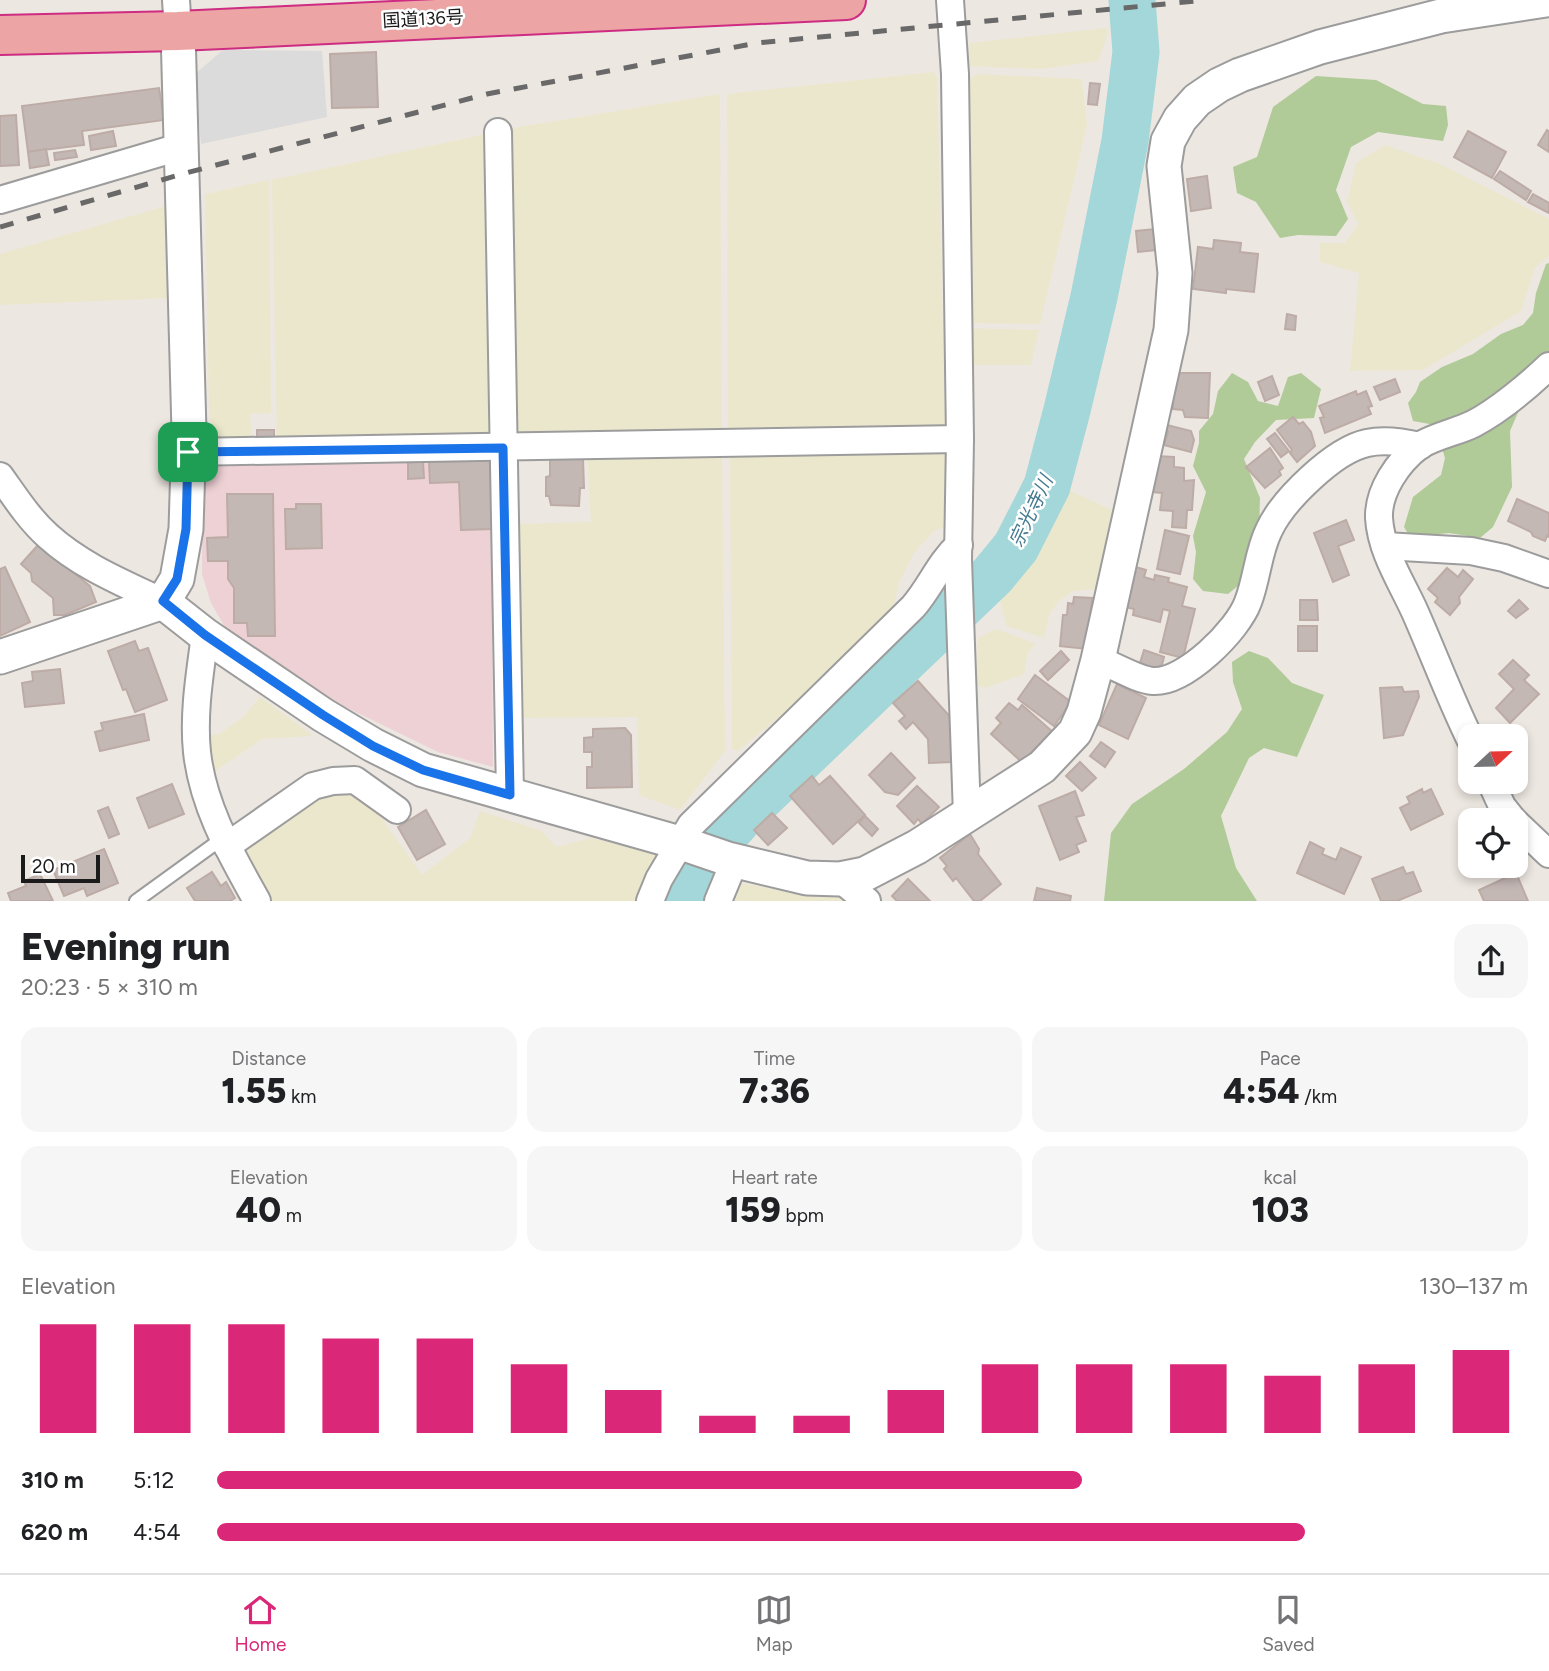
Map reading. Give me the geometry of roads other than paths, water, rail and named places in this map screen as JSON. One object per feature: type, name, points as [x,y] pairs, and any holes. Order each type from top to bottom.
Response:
[{"type":"highway","name":"国道136号","points":[[0,35],[177,10],[846,0]]},
{"type":"street","points":[[950,0],[956,74],[960,645],[967,815]]},
{"type":"street","points":[[0,476],[23,510],[57,543],[105,575],[163,601],[205,635],[323,715],[373,746],[423,770],[732,860],[807,878],[840,878],[865,874],[917,847],[1042,767],[1074,732],[1084,712],[1098,660],[1171,330],[1175,273],[1164,166],[1168,141],[1180,119],[1198,100],[1219,85],[1320,47],[1441,16],[1546,0]]},
{"type":"street","points":[[0,657],[163,601],[177,579],[186,529],[188,452],[183,146],[177,10]]},
{"type":"street","points":[[498,132],[510,795]]},
{"type":"street","points":[[0,200],[183,146]]},
{"type":"street","points":[[1463,724],[1385,546],[1379,519],[1381,500],[1396,471],[1420,446],[1474,423],[1549,366]]},
{"type":"street","points":[[188,452],[960,439]]},
{"type":"street","points":[[1098,660],[1153,681],[1169,678],[1194,664],[1215,646],[1241,617],[1255,583],[1268,531],[1277,516],[1312,477],[1349,449],[1366,443],[1381,441],[1420,446]]},
{"type":"street","points":[[1385,546],[1471,551],[1504,558],[1549,574]]},
{"type":"street","points":[[650,901],[659,879],[683,844],[691,825],[913,607],[922,597],[944,558],[959,553]]},
{"type":"street","points":[[205,635],[197,696],[197,753],[208,801],[225,842],[257,901]]},
{"type":"street","points":[[225,842],[313,786],[333,780],[355,780],[397,810]]},
{"type":"street","points":[[1528,834],[1549,854]]},
{"type":"street","points":[[718,901],[732,860]]},
{"type":"street","points":[[840,878],[867,901]]},
{"type":"lane","points":[[136,901],[225,842]]},
{"type":"waterway","name":"宗光寺川","points":[[686,901],[717,843],[743,814],[993,575],[1016,547],[1047,486],[1094,297],[1125,141],[1136,52],[1132,0]]},
{"type":"railway","points":[[0,227],[182,174],[487,94],[757,43],[1207,0]]}]
